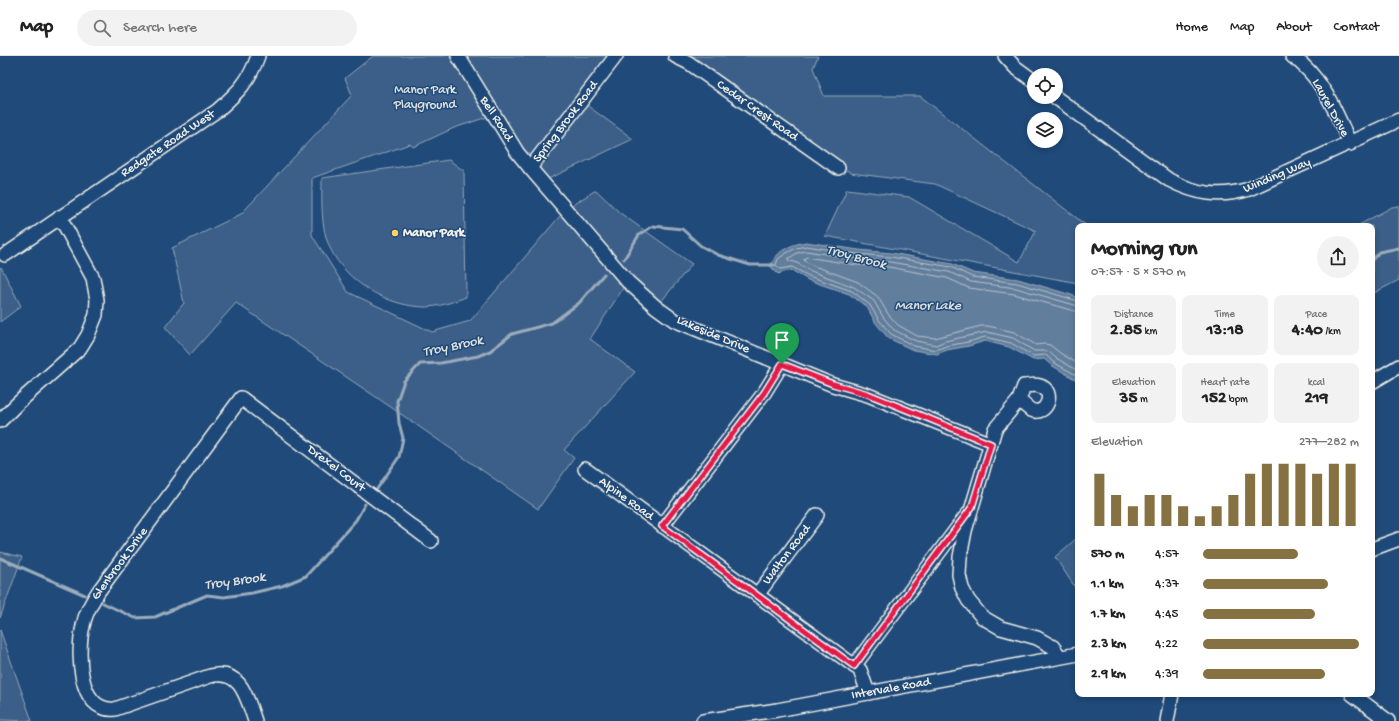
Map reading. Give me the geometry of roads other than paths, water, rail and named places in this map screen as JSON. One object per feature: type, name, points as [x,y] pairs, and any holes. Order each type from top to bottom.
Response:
[{"type":"street","name":"Redgate Road West","points":[[5,255],[218,110],[244,85],[255,67],[258,56]]},
{"type":"street","name":"Bell Road","points":[[458,56],[517,152],[539,178]]},
{"type":"street","name":"Spring Brook Road","points":[[530,168],[616,56]]},
{"type":"street","name":"Cedar Crest Road","points":[[675,56],[689,63],[838,168]]},
{"type":"street","points":[[1005,56],[1015,67],[1027,76]]},
{"type":"street","name":"Laurel Drive","points":[[1292,56],[1307,68],[1320,84],[1350,144]]},
{"type":"street","name":"Winding Way","points":[[1063,103],[1169,180],[1184,188],[1213,194],[1227,194],[1249,190],[1399,120]]},
{"type":"street","name":"Lakeside Drive","points":[[539,178],[628,282],[656,307],[674,320],[833,384],[868,394],[991,444]]},
{"type":"street","points":[[0,421],[80,348],[88,335],[96,315],[97,300],[93,278],[60,217]]},
{"type":"street","points":[[662,526],[764,393],[782,364]]},
{"type":"street","points":[[1375,380],[1399,366]]},
{"type":"street","name":"Drexel Court","points":[[241,398],[431,541]]},
{"type":"street","name":"Glenbrook Drive","points":[[241,398],[90,604],[83,624],[80,640],[80,654],[81,669],[86,691],[100,708],[107,710],[115,709],[217,674],[231,677],[242,688],[255,721]]},
{"type":"street","points":[[1019,400],[995,429],[965,531],[959,564],[962,588],[968,600],[982,617],[994,625],[1037,638],[1053,647],[1060,657]]},
{"type":"street","name":"Alpine Road","points":[[585,469],[860,670],[868,693]]},
{"type":"street","points":[[854,666],[972,507]]},
{"type":"street","name":"Walton Road","points":[[757,595],[817,515]]},
{"type":"street","points":[[1375,548],[1399,539]]},
{"type":"street","name":"Intervale Road","points":[[703,721],[868,693],[1075,654]]},
{"type":"street","points":[[1167,721],[1170,697]]},
{"type":"street","points":[[1355,697],[1372,716],[1388,721]]},
{"type":"water","name":"Manor Lake","points":[[806,242],[891,253],[952,264],[973,273],[1018,279],[1075,296],[1075,379],[1051,365],[1044,359],[1033,360],[1009,347],[985,341],[947,350],[937,354],[913,350],[888,338],[875,322],[867,307],[849,294],[808,280],[791,270],[778,274],[770,266],[773,260],[780,252],[794,245]]},
{"type":"waterway","name":"Troy Brook","points":[[624,259],[639,235],[653,226],[682,229],[701,246],[718,255],[750,265],[774,265]]},
{"type":"waterway","name":"Troy Brook","points":[[1375,257],[1379,252],[1399,248]]},
{"type":"waterway","name":"Troy Brook","points":[[377,489],[399,457],[403,438],[399,423],[397,401],[404,381],[420,364],[441,363],[478,356],[490,351],[512,334],[552,323],[579,303],[604,274]]},
{"type":"waterway","name":"Troy Brook","points":[[103,603],[135,618],[155,617],[207,595],[224,597],[252,593],[282,586],[306,576],[356,520],[365,504]]},
{"type":"waterway","name":"Troy Brook","points":[[0,558],[85,595]]},
{"type":"place","name":"Manor Park","points":[[395,233]]},
{"type":"park label","name":"Manor Park Playground","points":[[425,98]]}]
